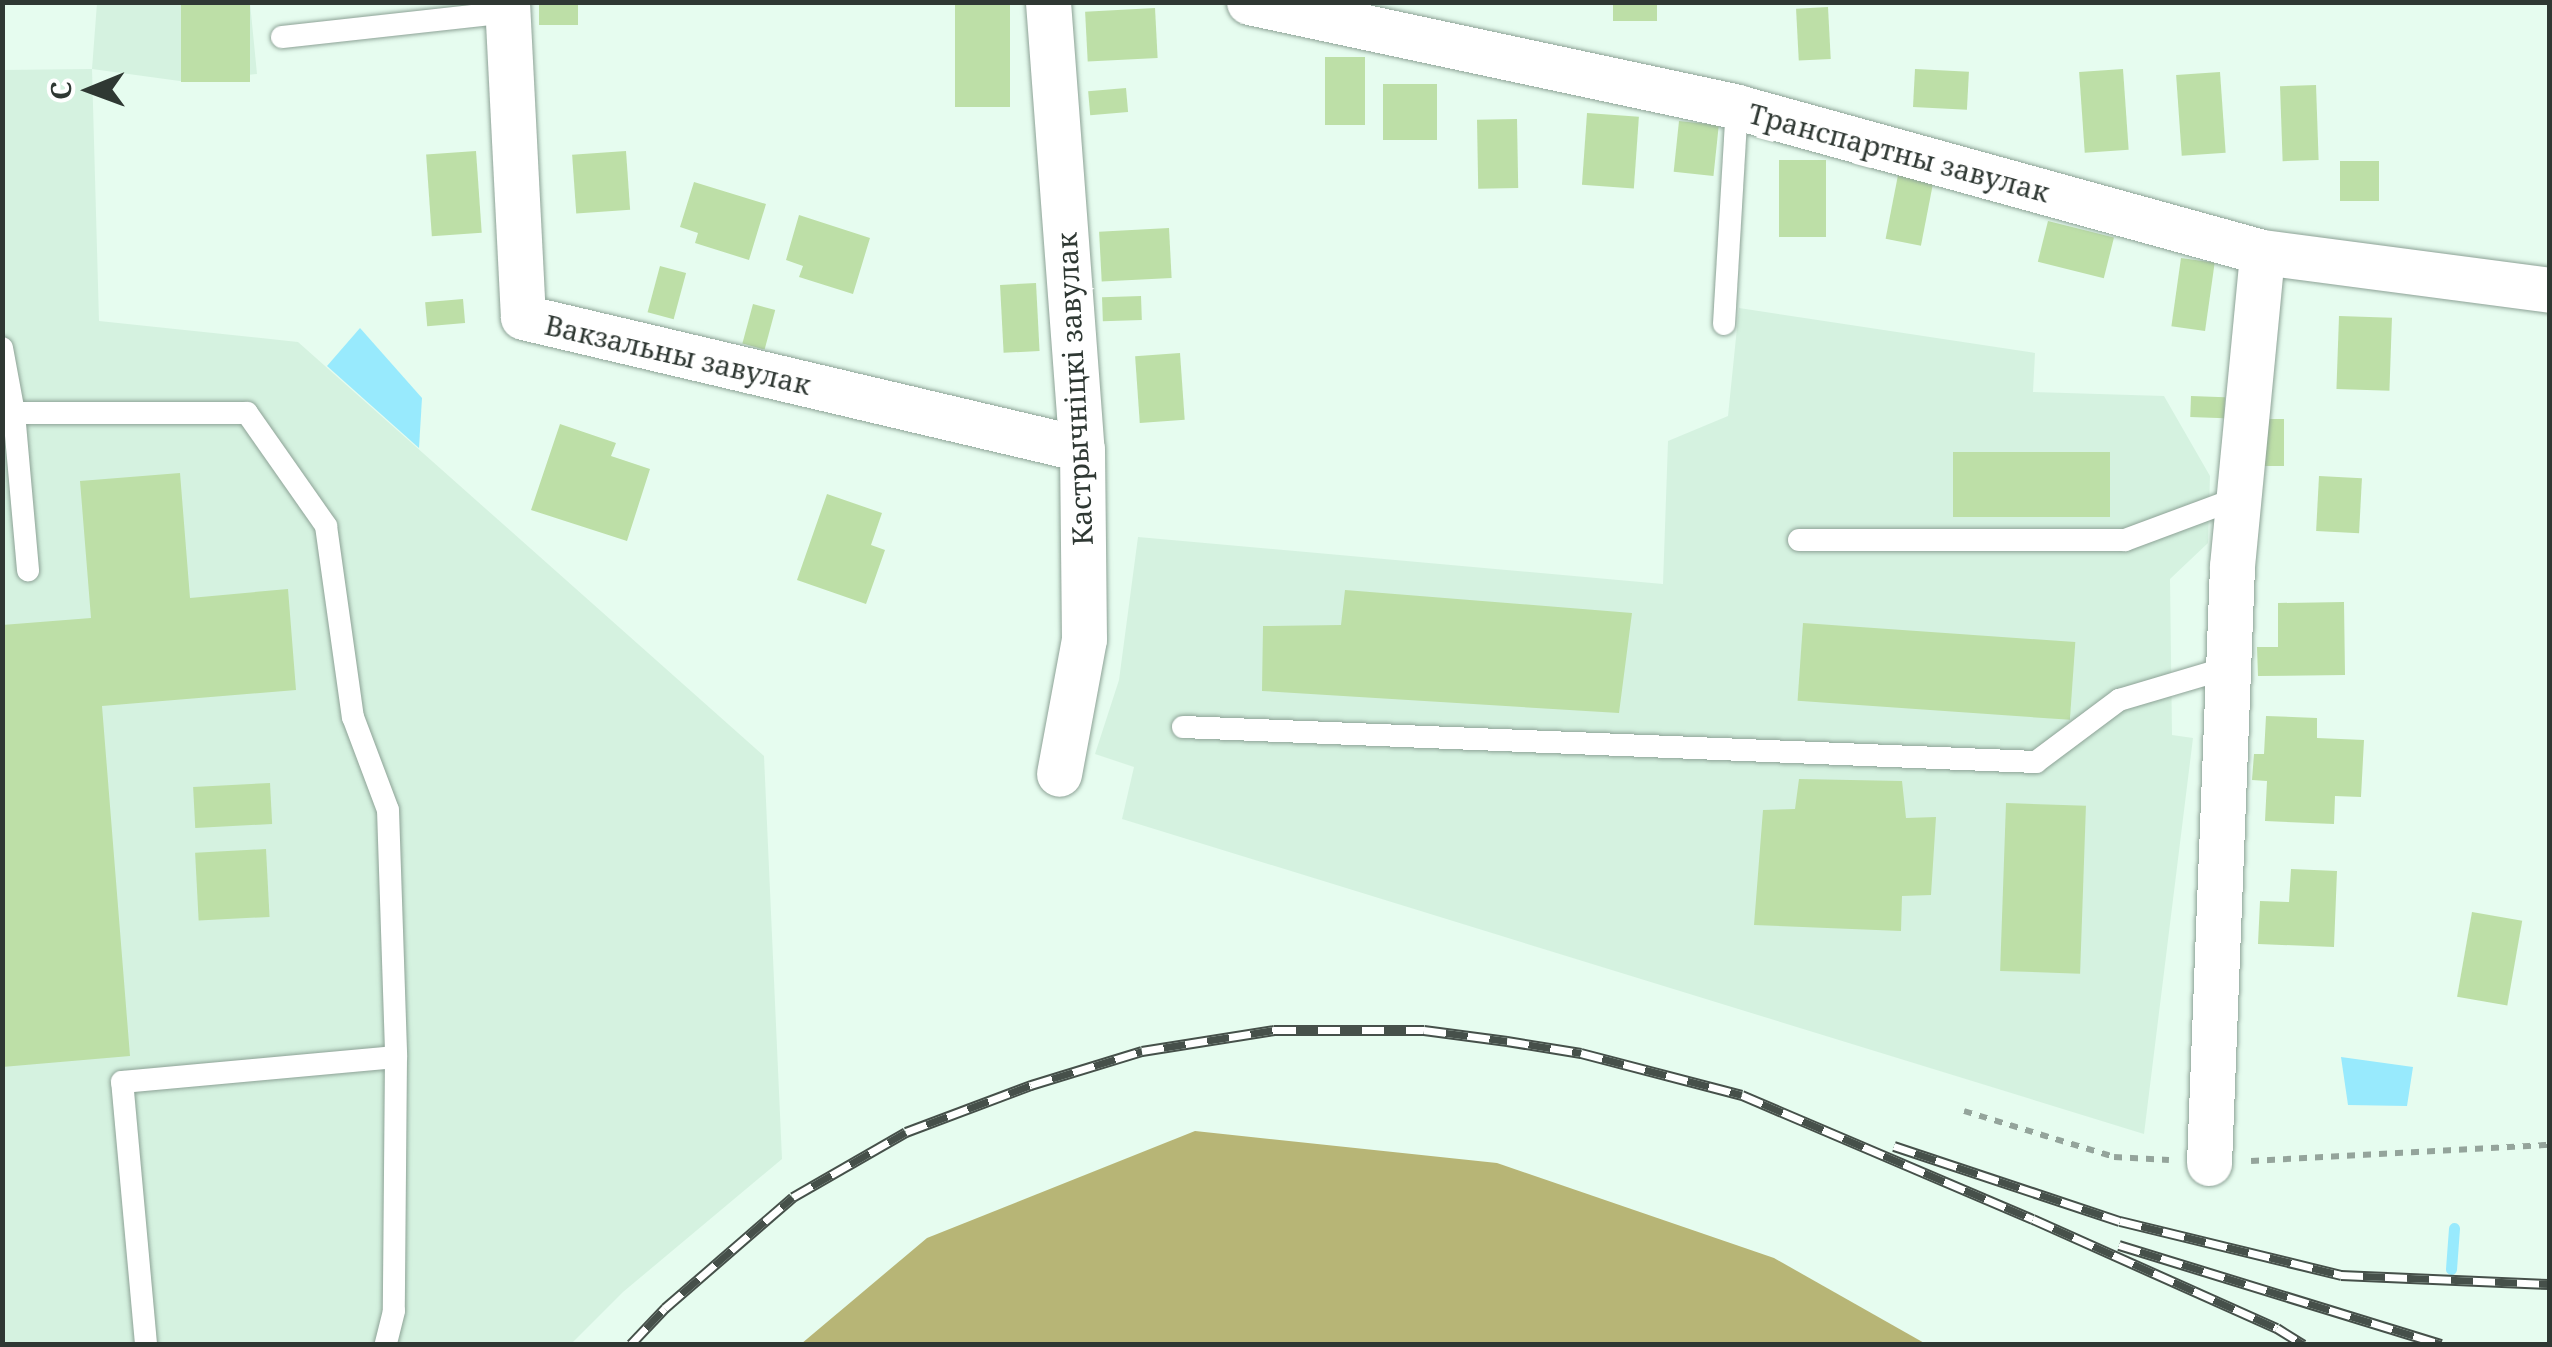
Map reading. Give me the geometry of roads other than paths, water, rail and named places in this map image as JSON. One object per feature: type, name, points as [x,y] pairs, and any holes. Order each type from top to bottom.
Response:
[{"type":"street","name":"Кастрычніцкі завулак","points":[[1048,2],[1082,449],[1084,639],[1059,774]]},
{"type":"street","name":"Транспартны завулак","points":[[1249,2],[1736,107],[2262,252],[2550,290]]},
{"type":"street","name":"Вакзальны завулак","points":[[507,7],[522,318],[1082,449]]},
{"type":"street","points":[[2209,1163],[2227,668],[2238,498],[2262,252]]},
{"type":"lane","points":[[282,37],[507,7]]},
{"type":"lane","points":[[1724,324],[1736,107]]},
{"type":"lane","points":[[2,348],[14,413],[28,570]]},
{"type":"lane","points":[[14,413],[247,414],[326,526],[353,717],[388,810],[396,1057],[394,1310],[386,1344]]},
{"type":"lane","points":[[1799,540],[2125,540],[2238,498]]},
{"type":"lane","points":[[1183,727],[2036,762],[2119,700],[2227,668]]},
{"type":"lane","points":[[146,1344],[122,1082],[396,1057]]},
{"type":"water","points":[[360,328],[422,398],[419,448],[327,366]]},
{"type":"water","points":[[2341,1057],[2413,1067],[2407,1106],[2348,1105]]},
{"type":"waterway","points":[[2451,1269],[2454,1228]]},
{"type":"railway","points":[[631,1344],[665,1308],[793,1197],[906,1132],[1031,1085],[1142,1051],[1274,1030],[1424,1030],[1507,1041],[1581,1053],[1742,1095],[2033,1219],[2277,1328],[2303,1344]]},
{"type":"railway","points":[[1894,1146],[2120,1221],[2341,1275],[2550,1284]]},
{"type":"railway","points":[[2119,1245],[2441,1344]]}]
